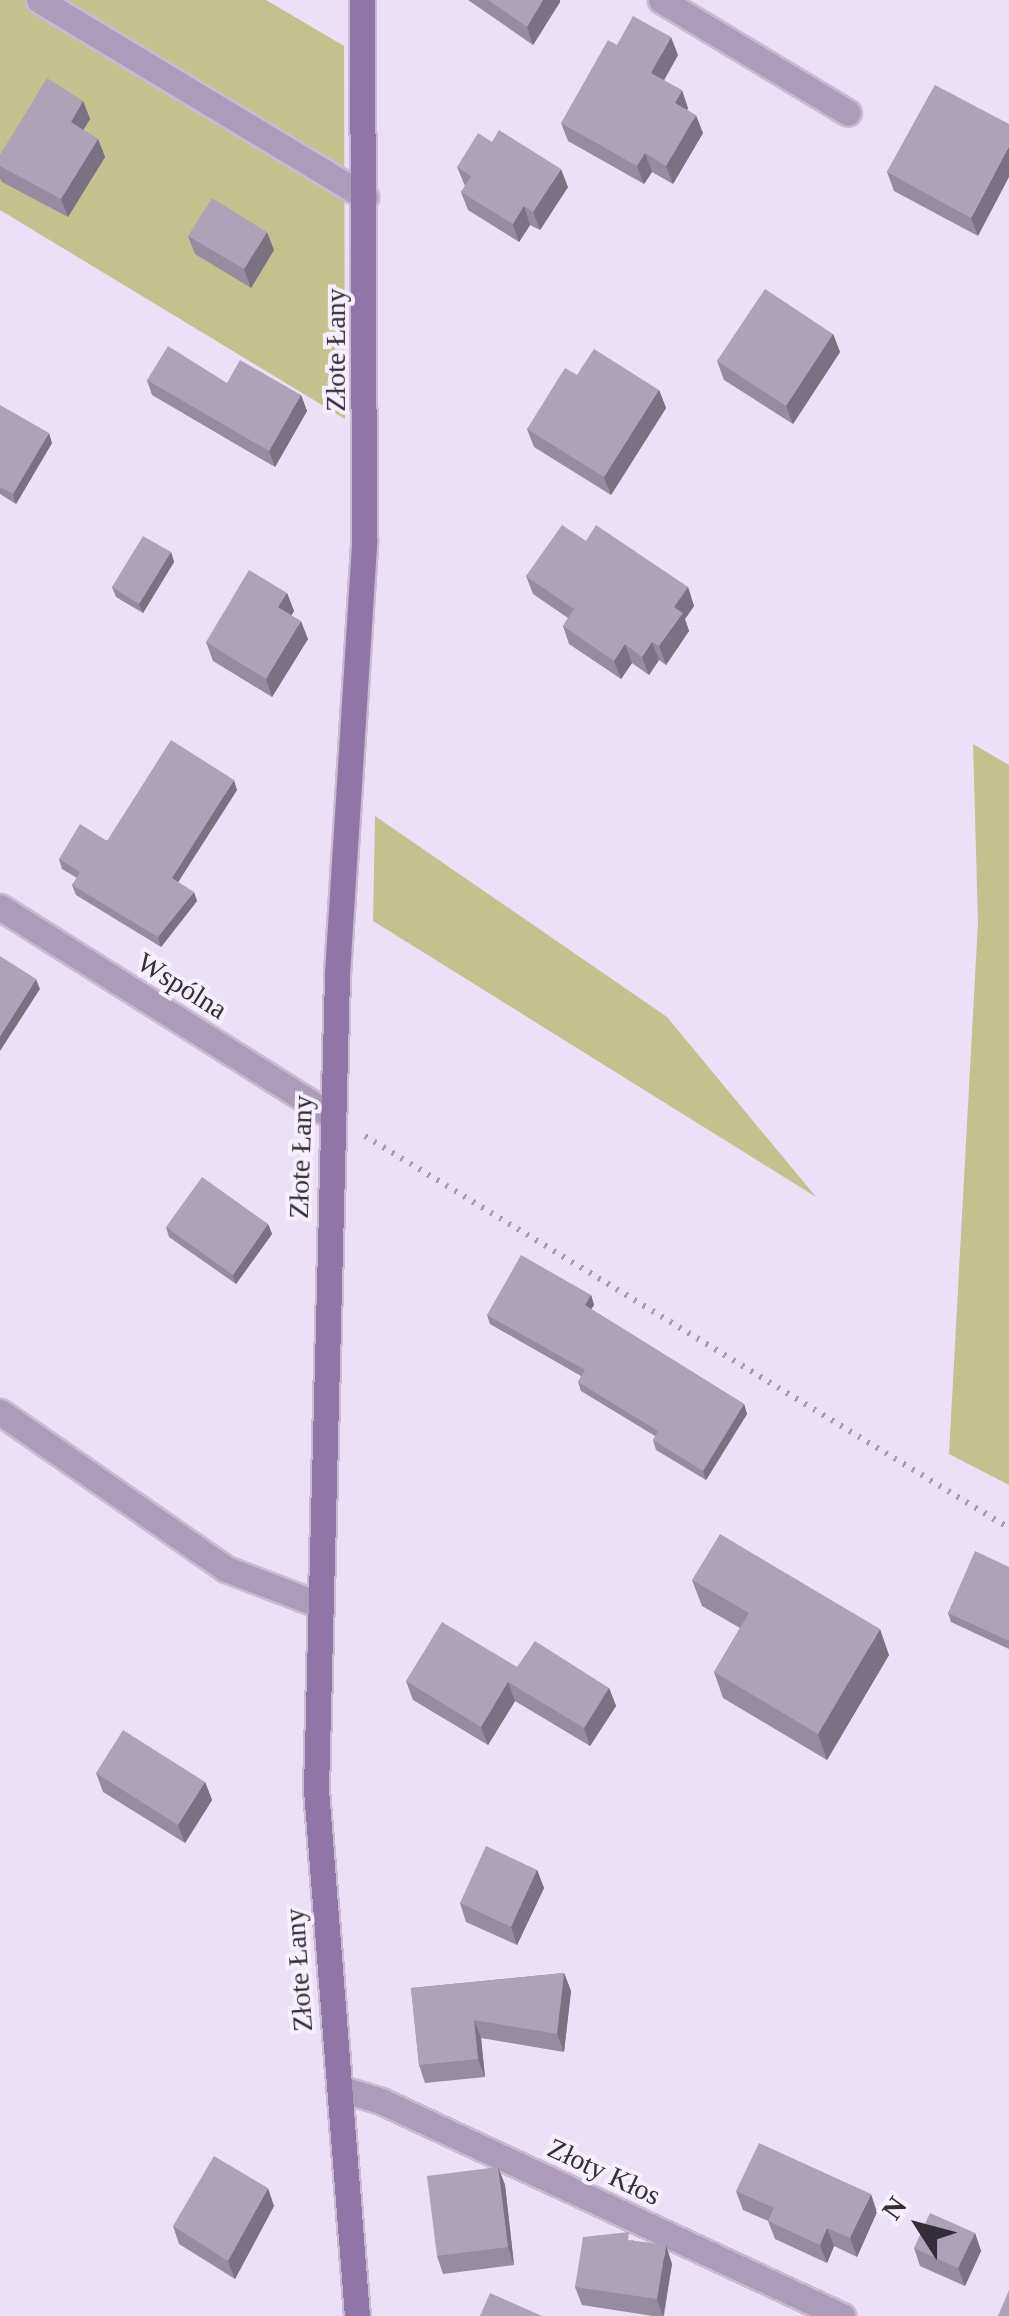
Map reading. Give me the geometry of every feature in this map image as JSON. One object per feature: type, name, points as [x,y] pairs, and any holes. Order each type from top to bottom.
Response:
[{"type":"street","points":[[39,0],[365,198]]},
{"type":"street","name":"Złote Łany","points":[[357,2316],[316,1789],[332,1116],[364,541],[362,0]]},
{"type":"street","points":[[661,0],[848,113]]},
{"type":"street","name":"Wspólna","points":[[0,907],[332,1116]]},
{"type":"street","points":[[0,1412],[226,1569],[320,1604]]},
{"type":"street","name":"Złoty Kłos","points":[[338,2088],[381,2101],[842,2316]]},
{"type":"path","points":[[332,1116],[1009,1528]]},
{"type":"shaded area","points":[[0,0],[266,0],[344,46],[345,419],[0,210]]},
{"type":"shaded area","points":[[973,744],[1009,765],[1009,1485],[949,1454],[978,922]]},
{"type":"shaded area","points":[[375,816],[667,1017],[816,1197],[373,921]]},
{"type":"building","points":[[488,0],[543,0],[527,27]]},
{"type":"building","points":[[633,16],[671,37],[651,73],[682,90],[675,103],[696,115],[666,166],[645,153],[637,166],[561,123],[608,40],[617,45]]},
{"type":"building","points":[[47,78],[83,101],[71,122],[98,139],[61,199],[0,166],[0,155]]},
{"type":"building","points":[[935,85],[1009,124],[1009,146],[971,218],[887,172]]},
{"type":"building","points":[[499,130],[561,169],[533,212],[524,206],[513,224],[461,192],[471,176],[457,167],[478,133],[492,142]]},
{"type":"building","points":[[212,198],[267,232],[244,269],[188,236]]},
{"type":"building","points":[[765,289],[833,334],[786,406],[717,361]]},
{"type":"building","points":[[168,346],[227,383],[240,360],[301,395],[269,451],[147,380]]},
{"type":"building","points":[[594,349],[659,390],[604,477],[527,429],[565,368],[577,375]]},
{"type":"building","points":[[0,405],[49,433],[13,494],[0,487]]},
{"type":"building","points":[[562,525],[586,541],[596,525],[688,587],[674,607],[683,613],[659,646],[652,642],[642,657],[625,644],[614,661],[563,626],[574,609],[526,576]]},
{"type":"building","points":[[143,536],[171,552],[139,604],[112,587]]},
{"type":"building","points":[[249,570],[287,593],[278,607],[301,621],[266,679],[206,642]]},
{"type":"building","points":[[171,740],[234,780],[172,878],[194,892],[158,937],[72,885],[80,872],[59,859],[80,824],[107,841]]},
{"type":"building","points":[[0,956],[36,979],[0,1036]]},
{"type":"building","points":[[202,1177],[268,1224],[233,1275],[166,1227]]},
{"type":"building","points":[[521,1255],[591,1295],[585,1305],[744,1404],[703,1471],[653,1440],[658,1431],[578,1382],[585,1370],[487,1315]]},
{"type":"building","points":[[720,1534],[880,1629],[818,1734],[714,1672],[749,1613],[692,1580]]},
{"type":"building","points":[[975,1551],[1009,1567],[1009,1641],[948,1613]]},
{"type":"building","points":[[442,1622],[517,1667],[535,1641],[609,1688],[584,1728],[508,1682],[481,1727],[406,1681]]},
{"type":"building","points":[[123,1730],[205,1782],[178,1825],[96,1773]]},
{"type":"building","points":[[486,1846],[537,1870],[511,1927],[460,1903]]},
{"type":"building","points":[[564,1973],[557,2034],[474,2020],[478,2059],[419,2065],[411,1988]]},
{"type":"building","points":[[759,2143],[871,2194],[850,2238],[827,2228],[820,2245],[768,2221],[774,2208],[736,2191]]},
{"type":"building","points":[[214,2156],[268,2188],[228,2261],[173,2226]]},
{"type":"building","points":[[498,2167],[508,2247],[437,2256],[427,2176]]},
{"type":"building","points":[[930,2213],[975,2233],[958,2268],[914,2248]]},
{"type":"building","points":[[629,2232],[628,2240],[666,2245],[657,2299],[575,2287],[583,2237]]},
{"type":"building","points":[[1009,2290],[1009,2316],[998,2316]]},
{"type":"building","points":[[490,2293],[542,2316],[480,2316]]}]
